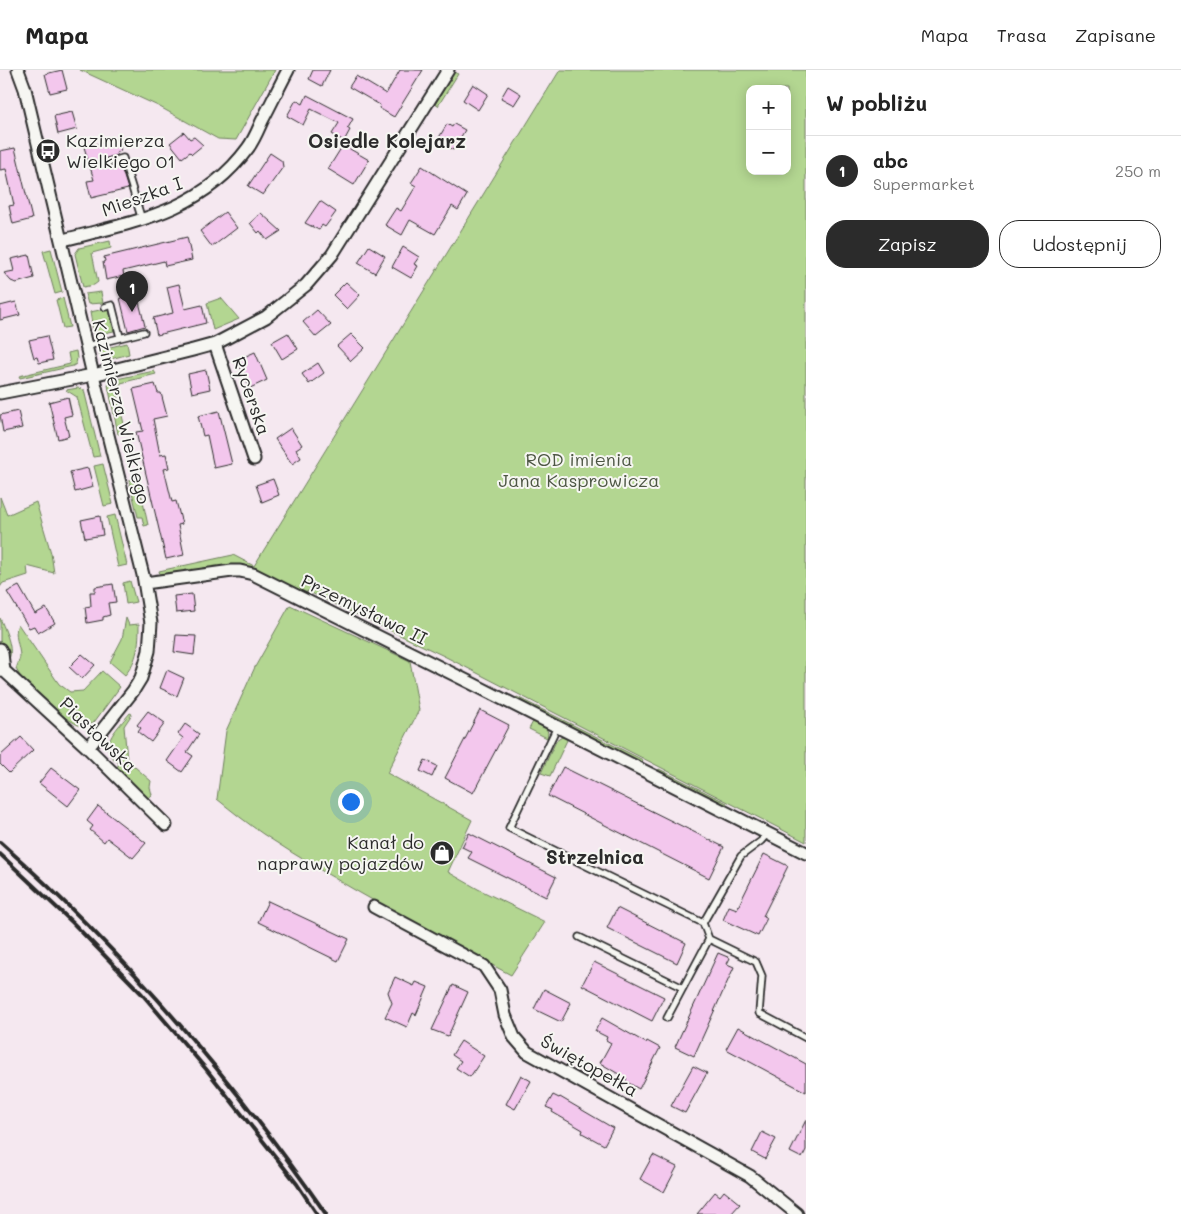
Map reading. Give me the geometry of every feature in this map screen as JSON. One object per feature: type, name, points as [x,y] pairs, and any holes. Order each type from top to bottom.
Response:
[{"type":"street","name":"Kazimierza Wielkiego","points":[[18,70],[25,89],[93,375],[145,582],[151,623],[151,640],[146,666],[141,678],[133,692],[88,748]]},
{"type":"street","name":"Mieszka I","points":[[62,240],[142,220],[176,208],[201,194],[230,169],[249,147],[288,70]]},
{"type":"street","points":[[0,393],[93,375],[215,344],[266,317],[306,285],[332,255],[448,70]]},
{"type":"street","name":"Rycerska","points":[[215,344],[254,459]]},
{"type":"street","name":"Przemysława II","points":[[145,582],[232,571],[247,572],[806,853]]},
{"type":"street","name":"Piastowska","points":[[0,649],[2,653],[2,669],[88,748],[166,825]]},
{"type":"street","name":"Świętopełka","points":[[374,907],[484,966],[500,990],[514,1037],[527,1052],[750,1176],[797,1214]]},
{"type":"lane","points":[[106,163],[124,158],[142,220]]},
{"type":"lane","points":[[105,307],[112,305],[120,338]]},
{"type":"lane","points":[[87,346],[144,332]]},
{"type":"lane","points":[[557,727],[509,828],[703,923],[709,939],[756,962],[762,976],[759,1013],[806,1038]]},
{"type":"lane","points":[[703,923],[741,856],[767,834]]},
{"type":"lane","points":[[579,937],[683,988]]},
{"type":"lane","points":[[667,1018],[709,939]]},
{"type":"green space","points":[[80,70],[275,70],[236,140],[218,139],[158,106]]},
{"type":"green space","name":"ROD imienia Jana Kasprowicza","points":[[560,70],[806,70],[806,842],[444,656],[307,591],[306,596],[214,568],[160,574],[159,571],[233,555],[254,566]]},
{"type":"green space","points":[[454,72],[458,74],[438,106],[435,104]]},
{"type":"green space","points":[[110,241],[111,248],[92,253],[98,282],[94,285],[83,287],[75,254],[79,248]]},
{"type":"green space","points":[[51,249],[62,292],[55,294],[43,251]]},
{"type":"green space","points":[[101,292],[103,303],[88,304],[85,294]]},
{"type":"green space","points":[[63,298],[70,327],[63,328],[56,300]]},
{"type":"green space","points":[[221,298],[239,319],[213,330],[207,303]]},
{"type":"green space","points":[[109,311],[114,331],[94,335],[90,312]]},
{"type":"green space","points":[[127,343],[129,354],[107,360],[101,357],[98,350]]},
{"type":"green space","points":[[76,351],[76,364],[73,366],[20,378],[19,376],[70,364],[68,353]]},
{"type":"green space","points":[[154,371],[156,374],[121,383],[116,391],[126,432],[118,434],[108,385],[112,380]]},
{"type":"green space","points":[[78,388],[84,390],[100,456],[93,457],[77,397],[66,390]]},
{"type":"green space","points":[[103,464],[113,504],[104,506],[94,466]]},
{"type":"green space","points":[[138,479],[148,525],[144,526],[142,517],[138,517],[129,480]]},
{"type":"green space","points":[[0,497],[7,515],[36,502],[51,553],[54,573],[27,566],[28,575],[3,583],[0,587],[0,575],[2,574],[0,571]]},
{"type":"green space","points":[[115,515],[127,565],[118,567],[107,517]]},
{"type":"green space","points":[[130,581],[136,602],[126,604],[123,583]]},
{"type":"green space","points":[[290,605],[410,661],[419,710],[387,773],[472,820],[448,872],[545,922],[511,975],[323,872],[263,834],[217,799],[226,731],[255,667]]},
{"type":"green space","points":[[0,618],[10,646],[8,661],[0,643]]},
{"type":"green space","points":[[126,618],[129,625],[139,624],[139,631],[135,657],[125,675],[110,662],[122,639]]},
{"type":"green space","points":[[18,624],[59,684],[70,692],[83,691],[102,671],[120,687],[90,725],[78,725],[64,717],[24,683],[16,669],[20,657],[16,636]]},
{"type":"green space","points":[[517,697],[643,760],[641,763],[515,699]]},
{"type":"green space","points":[[130,713],[132,714],[124,726],[127,760],[151,781],[152,795],[147,799],[127,782],[126,777],[117,768],[119,763],[110,755],[108,750],[114,732]]},
{"type":"green space","points":[[534,720],[546,727],[547,738],[529,729]]},
{"type":"green space","points":[[562,737],[568,738],[550,776],[541,773],[556,741]]},
{"type":"green space","points":[[659,769],[727,803],[726,806],[657,772]]},
{"type":"building","points":[[62,70],[67,89],[50,93],[45,74]]},
{"type":"building","points":[[313,70],[330,70],[322,86],[309,79]]},
{"type":"building","points":[[400,70],[423,70],[394,117],[379,108],[380,105],[349,87],[356,76],[386,94]]},
{"type":"building","points":[[473,84],[488,94],[478,110],[463,100]]},
{"type":"building","points":[[508,86],[521,94],[514,105],[501,98]]},
{"type":"building","points":[[307,95],[353,119],[347,128],[350,130],[344,141],[332,134],[339,123],[311,109],[303,125],[287,116],[296,100],[303,104]]},
{"type":"building","points":[[72,112],[77,129],[58,134],[54,116]]},
{"type":"building","points":[[447,124],[452,127],[454,124],[465,130],[453,150],[437,141]]},
{"type":"building","points":[[184,132],[190,139],[194,137],[203,145],[192,154],[190,152],[182,158],[170,143]]},
{"type":"building","points":[[118,139],[121,151],[116,153],[117,155],[103,159],[101,164],[105,168],[120,164],[128,189],[91,198],[87,181],[94,180],[84,147]]},
{"type":"building","points":[[343,145],[369,160],[354,185],[328,169]]},
{"type":"building","points":[[15,148],[32,219],[13,224],[9,206],[14,205],[6,169],[0,170],[0,151]]},
{"type":"building","points":[[270,153],[282,161],[283,167],[263,195],[248,186]]},
{"type":"building","points":[[422,166],[467,195],[458,210],[452,206],[435,234],[410,220],[402,235],[385,225],[396,208],[401,211],[416,186],[411,183]]},
{"type":"building","points":[[320,201],[336,212],[325,227],[322,225],[319,230],[305,223]]},
{"type":"building","points":[[225,212],[237,228],[212,247],[200,231]]},
{"type":"building","points":[[261,213],[281,231],[267,240],[250,223]]},
{"type":"building","points":[[187,237],[192,260],[165,266],[164,261],[123,271],[124,276],[106,280],[104,257]]},
{"type":"building","points":[[369,246],[385,256],[375,273],[358,263]]},
{"type":"building","points":[[403,247],[419,257],[414,264],[418,266],[411,278],[392,267]]},
{"type":"building","points":[[29,255],[34,278],[16,283],[11,281],[4,273],[14,271],[11,259]]},
{"type":"building","points":[[346,282],[360,295],[347,309],[333,295]]},
{"type":"building","points":[[179,284],[185,309],[202,305],[206,323],[157,335],[153,318],[173,313],[167,287]]},
{"type":"building","points":[[137,294],[145,326],[128,331],[120,298]]},
{"type":"building","points":[[16,302],[20,315],[0,320],[0,306]]},
{"type":"building","points":[[317,310],[331,325],[316,337],[303,322]]},
{"type":"building","points":[[288,333],[298,349],[282,359],[272,342]]},
{"type":"building","points":[[351,334],[365,348],[351,361],[337,346]]},
{"type":"building","points":[[47,336],[53,360],[39,363],[37,357],[34,358],[29,340]]},
{"type":"building","points":[[255,352],[267,380],[250,388],[237,360]]},
{"type":"building","points":[[318,363],[324,373],[309,384],[302,374]]},
{"type":"building","points":[[206,370],[210,389],[192,393],[188,374]]},
{"type":"building","points":[[155,384],[158,393],[161,393],[167,416],[153,419],[160,455],[166,454],[169,468],[164,469],[172,502],[176,501],[182,524],[178,525],[184,555],[166,559],[136,432],[143,431],[133,389]]},
{"type":"building","points":[[68,397],[72,415],[64,417],[69,436],[58,439],[49,402]]},
{"type":"building","points":[[18,411],[22,428],[3,432],[0,415]]},
{"type":"building","points":[[219,411],[232,464],[214,468],[207,435],[203,436],[198,416]]},
{"type":"building","points":[[291,428],[302,445],[296,449],[301,458],[292,464],[275,439]]},
{"type":"building","points":[[88,468],[93,487],[75,492],[70,472]]},
{"type":"building","points":[[273,479],[279,495],[262,502],[256,485]]},
{"type":"building","points":[[100,516],[103,535],[85,538],[81,520]]},
{"type":"building","points":[[113,584],[116,602],[108,603],[110,615],[103,617],[103,620],[87,623],[85,607],[91,606],[90,592],[95,592],[95,587]]},
{"type":"building","points":[[19,586],[35,614],[46,608],[55,623],[38,633],[34,626],[29,628],[7,592]]},
{"type":"building","points":[[192,594],[194,611],[176,613],[174,596]]},
{"type":"building","points":[[176,635],[196,636],[194,655],[174,652]]},
{"type":"building","points":[[82,654],[95,665],[82,679],[69,667]]},
{"type":"building","points":[[167,670],[184,678],[177,696],[160,688]]},
{"type":"building","points":[[480,710],[509,725],[473,793],[445,778]]},
{"type":"building","points":[[148,711],[165,723],[151,742],[138,732],[141,728],[137,725]]},
{"type":"building","points":[[185,724],[199,734],[187,752],[193,756],[182,772],[167,761],[183,738],[178,734]]},
{"type":"building","points":[[21,737],[33,750],[9,773],[0,764],[0,756]]},
{"type":"building","points":[[425,760],[437,766],[432,777],[420,771]]},
{"type":"building","points":[[563,767],[724,847],[709,878],[548,796]]},
{"type":"building","points":[[51,768],[80,790],[68,806],[39,783]]},
{"type":"building","points":[[98,806],[146,843],[133,858],[107,838],[104,842],[90,830],[93,826],[87,821]]},
{"type":"building","points":[[469,833],[556,877],[546,897],[468,858],[472,852],[462,847]]},
{"type":"building","points":[[764,854],[788,866],[763,916],[767,918],[758,936],[723,920],[729,906],[737,909]]},
{"type":"building","points":[[268,901],[349,939],[338,961],[258,922]]},
{"type":"building","points":[[617,908],[686,943],[677,963],[607,928]]},
{"type":"building","points":[[718,953],[730,958],[727,964],[734,967],[694,1056],[675,1047]]},
{"type":"building","points":[[594,962],[664,997],[652,1021],[582,985]]},
{"type":"building","points":[[395,977],[414,986],[416,982],[428,987],[416,1015],[413,1013],[407,1027],[385,1017],[392,1003],[388,992]]},
{"type":"building","points":[[453,985],[468,992],[448,1036],[432,1030]]},
{"type":"building","points":[[544,989],[571,1003],[561,1022],[534,1009]]},
{"type":"building","points":[[602,1018],[646,1043],[647,1041],[660,1048],[639,1089],[625,1081],[627,1079],[600,1063],[611,1043],[606,1040],[607,1037],[595,1031]]},
{"type":"building","points":[[738,1027],[806,1064],[806,1092],[726,1049]]},
{"type":"building","points":[[461,1041],[484,1056],[470,1077],[456,1068],[461,1061],[452,1055]]},
{"type":"building","points":[[693,1066],[707,1073],[685,1113],[671,1106]]},
{"type":"building","points":[[521,1075],[531,1081],[515,1109],[506,1104]]},
{"type":"building","points":[[553,1095],[560,1097],[613,1128],[604,1145],[582,1133],[583,1130],[546,1107]]},
{"type":"building","points":[[806,1120],[806,1150],[802,1158],[790,1152]]},
{"type":"building","points":[[762,1132],[776,1139],[765,1159],[752,1152]]},
{"type":"building","points":[[653,1155],[677,1167],[664,1192],[640,1179]]},
{"type":"building","points":[[724,1191],[740,1204],[731,1214],[697,1214],[715,1192],[720,1196]]},
{"type":"railway","points":[[0,842],[90,927],[174,1018],[253,1114],[326,1214]]},
{"type":"railway","points":[[0,854],[73,923],[142,994],[206,1069],[297,1184],[317,1214]]},
{"type":"place","name":"Kazimierza Wielkiego 01","points":[[48,151]]},
{"type":"place","name":"abc","points":[[132,312]]},
{"type":"place","name":"Kanał do naprawy pojazdów","points":[[442,853]]},
{"type":"district","name":"Osiedle Kolejarz","points":[[387,141]]},
{"type":"district","name":"Strzelnica","points":[[595,857]]}]
